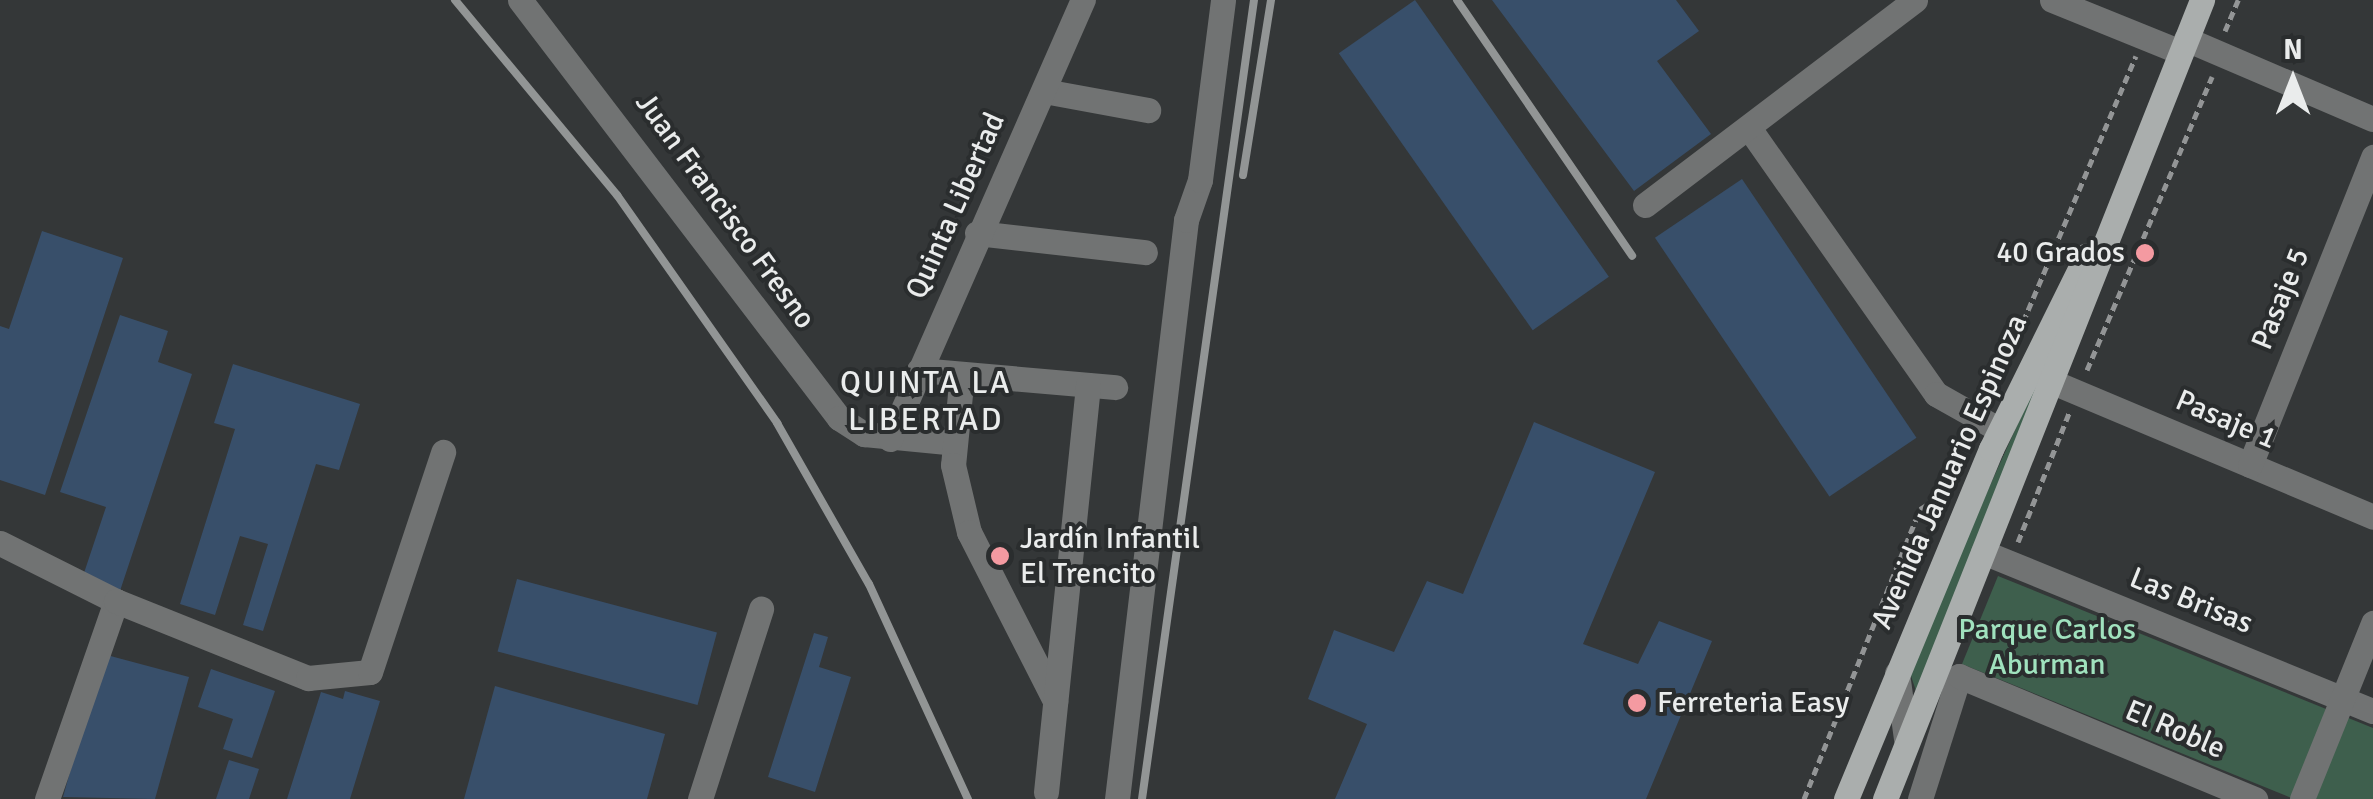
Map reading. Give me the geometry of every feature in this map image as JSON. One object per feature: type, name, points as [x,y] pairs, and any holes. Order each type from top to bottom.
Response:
[{"type":"main road","name":"Avenida Januario Espinoza","points":[[1884,799],[1984,552],[2066,388],[2130,179],[2202,0]]},
{"type":"main road","name":"Avenida Januario Espinoza","points":[[1846,799],[2000,430],[2130,179]]},
{"type":"street","name":"Juan Francisco Fresno","points":[[520,0],[839,418],[890,439],[955,443]]},
{"type":"street","name":"Quinta Libertad","points":[[890,439],[977,233],[1083,0]]},
{"type":"street","points":[[1117,799],[1186,220],[1200,180],[1224,0]]},
{"type":"street","points":[[1645,205],[1915,0]]},
{"type":"street","points":[[2052,0],[2373,120]]},
{"type":"street","points":[[1044,91],[1148,110]]},
{"type":"street","points":[[1749,128],[1936,394],[2000,430]]},
{"type":"street","name":"Pasaje 5","points":[[2250,466],[2373,157]]},
{"type":"street","points":[[977,233],[1144,252]]},
{"type":"street","points":[[918,370],[1115,387]]},
{"type":"street","points":[[962,374],[955,443],[969,532],[1055,702]]},
{"type":"street","points":[[1046,792],[1088,385]]},
{"type":"street","name":"Pasaje 1","points":[[2066,388],[2373,517]]},
{"type":"street","points":[[0,543],[116,601],[308,678],[370,672],[443,452]]},
{"type":"street","name":"Las Brisas","points":[[1984,552],[2373,712]]},
{"type":"street","points":[[47,799],[116,601]]},
{"type":"street","points":[[700,799],[761,609]]},
{"type":"street","points":[[2302,799],[2373,623]]},
{"type":"street","points":[[1897,672],[1906,739]]},
{"type":"street","name":"El Roble","points":[[1920,799],[1959,676],[2255,799]]},
{"type":"path","points":[[2012,563],[2066,388],[2212,76],[2182,51],[2139,49],[2015,340]]},
{"type":"path","points":[[1804,799],[1920,509],[1940,496],[1956,465]]},
{"type":"path","points":[[1940,496],[1966,506]]},
{"type":"green space","points":[[2067,315],[1916,691],[1908,667]]},
{"type":"green space","name":"Parque Carlos Aburman","points":[[1998,576],[2373,728],[2373,799],[2294,799],[1962,664]]},
{"type":"building","points":[[1415,0],[1609,277],[1533,330],[1339,53]]},
{"type":"building","points":[[1492,0],[1676,0],[1699,31],[1657,61],[1711,134],[1634,191]]},
{"type":"building","points":[[1742,179],[1916,438],[1829,496],[1655,238]]},
{"type":"building","points":[[42,231],[123,258],[45,495],[0,480],[0,326],[9,329]]},
{"type":"building","points":[[120,315],[168,331],[158,362],[192,374],[119,594],[81,582],[106,507],[60,492]]},
{"type":"building","points":[[233,364],[360,404],[339,470],[316,464],[263,631],[243,625],[268,544],[240,536],[215,615],[180,604],[235,429],[214,423]]},
{"type":"building","points":[[1534,422],[1655,472],[1583,644],[1638,664],[1659,621],[1712,641],[1646,799],[1335,799],[1367,724],[1308,699],[1334,630],[1394,652],[1427,581],[1463,594]]},
{"type":"building","points":[[517,579],[717,633],[698,705],[498,651]]},
{"type":"building","points":[[814,633],[828,637],[819,667],[851,677],[815,792],[768,777]]},
{"type":"building","points":[[103,654],[189,677],[155,799],[63,797]]},
{"type":"building","points":[[211,669],[275,691],[252,758],[223,749],[233,719],[198,707]]},
{"type":"building","points":[[495,686],[665,734],[647,799],[464,799]]},
{"type":"building","points":[[345,691],[380,701],[350,799],[287,799],[321,692],[343,699]]},
{"type":"building","points":[[229,760],[259,769],[249,799],[216,799]]},
{"type":"railway","points":[[455,0],[617,195],[777,423],[869,584],[968,799]]},
{"type":"railway","points":[[1142,799],[1254,0]]},
{"type":"railway","points":[[1243,175],[1271,0]]},
{"type":"railway","points":[[1457,0],[1632,256]]},
{"type":"place","name":"40 Grados","points":[[2145,253]]},
{"type":"place","name":"Jardín Infantil El Trencito","points":[[1000,556]]},
{"type":"place","name":"Ferreteria Easy","points":[[1637,703]]},
{"type":"district","name":"QUINTA LA LIBERTAD","points":[[926,402]]}]
